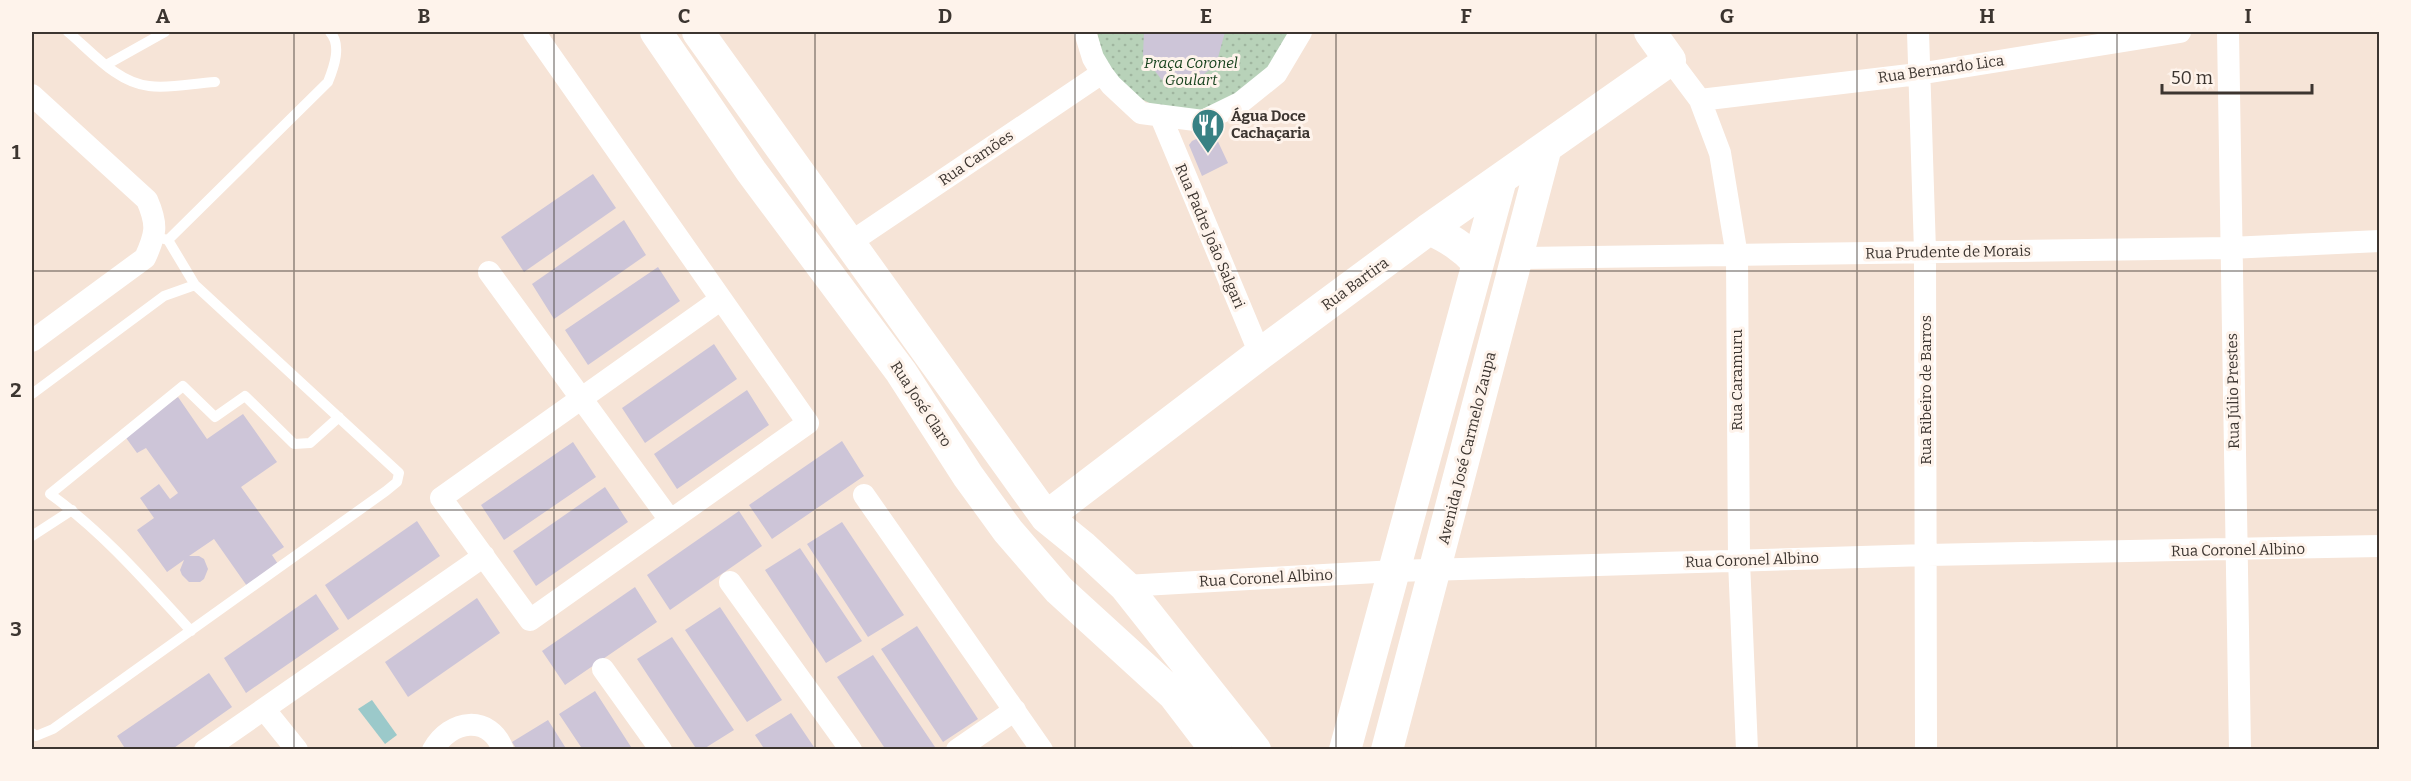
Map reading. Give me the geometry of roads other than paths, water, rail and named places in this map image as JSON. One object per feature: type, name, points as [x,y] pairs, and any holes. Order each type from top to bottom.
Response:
[{"type":"street","points":[[534,32],[808,423],[530,620],[441,498],[720,300]]},
{"type":"street","name":"Rua José Claro","points":[[656,32],[752,171],[901,372],[968,476],[1008,531],[1059,590],[1174,695],[1216,750]]},
{"type":"street","points":[[698,32],[851,242],[1046,517],[1125,586],[1255,750]]},
{"type":"street","points":[[1074,32],[1111,85],[1141,113],[1203,121],[1240,103],[1276,74],[1301,32]]},
{"type":"street","points":[[1085,32],[1097,66]]},
{"type":"street","name":"Rua Caramuru","points":[[1650,32],[1700,100],[1720,153],[1737,256],[1738,561],[1747,750]]},
{"type":"street","name":"Rua Ribeiro de Barros","points":[[1918,32],[1924,251],[1926,750]]},
{"type":"street","name":"Rua Bernardo Lica","points":[[1700,100],[1918,74],[2180,32]]},
{"type":"street","name":"Rua Júlio Prestes","points":[[2228,32],[2240,750]]},
{"type":"street","name":"Rua Bartira","points":[[1046,517],[1429,229],[1670,60]]},
{"type":"street","name":"Rua Camões","points":[[851,242],[1097,66]]},
{"type":"street","points":[[32,95],[147,200],[162,238],[145,258],[32,341]]},
{"type":"street","name":"Rua Padre João Salgari","points":[[1161,117],[1260,354]]},
{"type":"street","name":"Avenida José Carmelo Zaupa","points":[[1387,750],[1546,147]]},
{"type":"street","points":[[1345,750],[1501,179]]},
{"type":"street","points":[[1429,229],[1450,238],[1478,263]]},
{"type":"street","name":"Rua Prudente de Morais","points":[[1516,258],[2230,248],[2379,241]]},
{"type":"street","points":[[489,272],[670,520]]},
{"type":"street","points":[[864,495],[1042,750]]},
{"type":"street","name":"Rua Coronel Albino","points":[[1125,586],[1395,571],[1927,555],[2379,546]]},
{"type":"street","points":[[216,747],[264,709],[484,556]]},
{"type":"street","points":[[730,582],[851,750]]},
{"type":"street","points":[[603,669],[661,750]]},
{"type":"street","points":[[264,709],[297,750]]},
{"type":"street","points":[[957,750],[981,743],[1015,710]]},
{"type":"street","points":[[433,750],[448,731],[459,726],[471,725],[493,734],[503,750]]},
{"type":"lane","points":[[106,65],[165,32]]},
{"type":"lane","points":[[32,733],[36,736],[53,729],[396,482],[399,473],[195,285],[162,238],[328,81],[336,59],[333,35],[330,32]]},
{"type":"lane","points":[[73,33],[106,65],[128,80],[149,86],[215,82]]},
{"type":"lane","points":[[32,394],[164,297],[195,285]]},
{"type":"lane","points":[[191,631],[115,548],[50,494],[183,386],[215,417],[245,396],[294,444],[310,443],[339,417]]},
{"type":"lane","points":[[32,536],[72,510]]},
{"type":"water","points":[[372,700],[397,735],[385,744],[358,709]]},
{"type":"place","name":"Água Doce Cachaçaria","points":[[1208,154]]},
{"type":"park label","name":"Praça Coronel Goulart","points":[[1191,72]]}]
